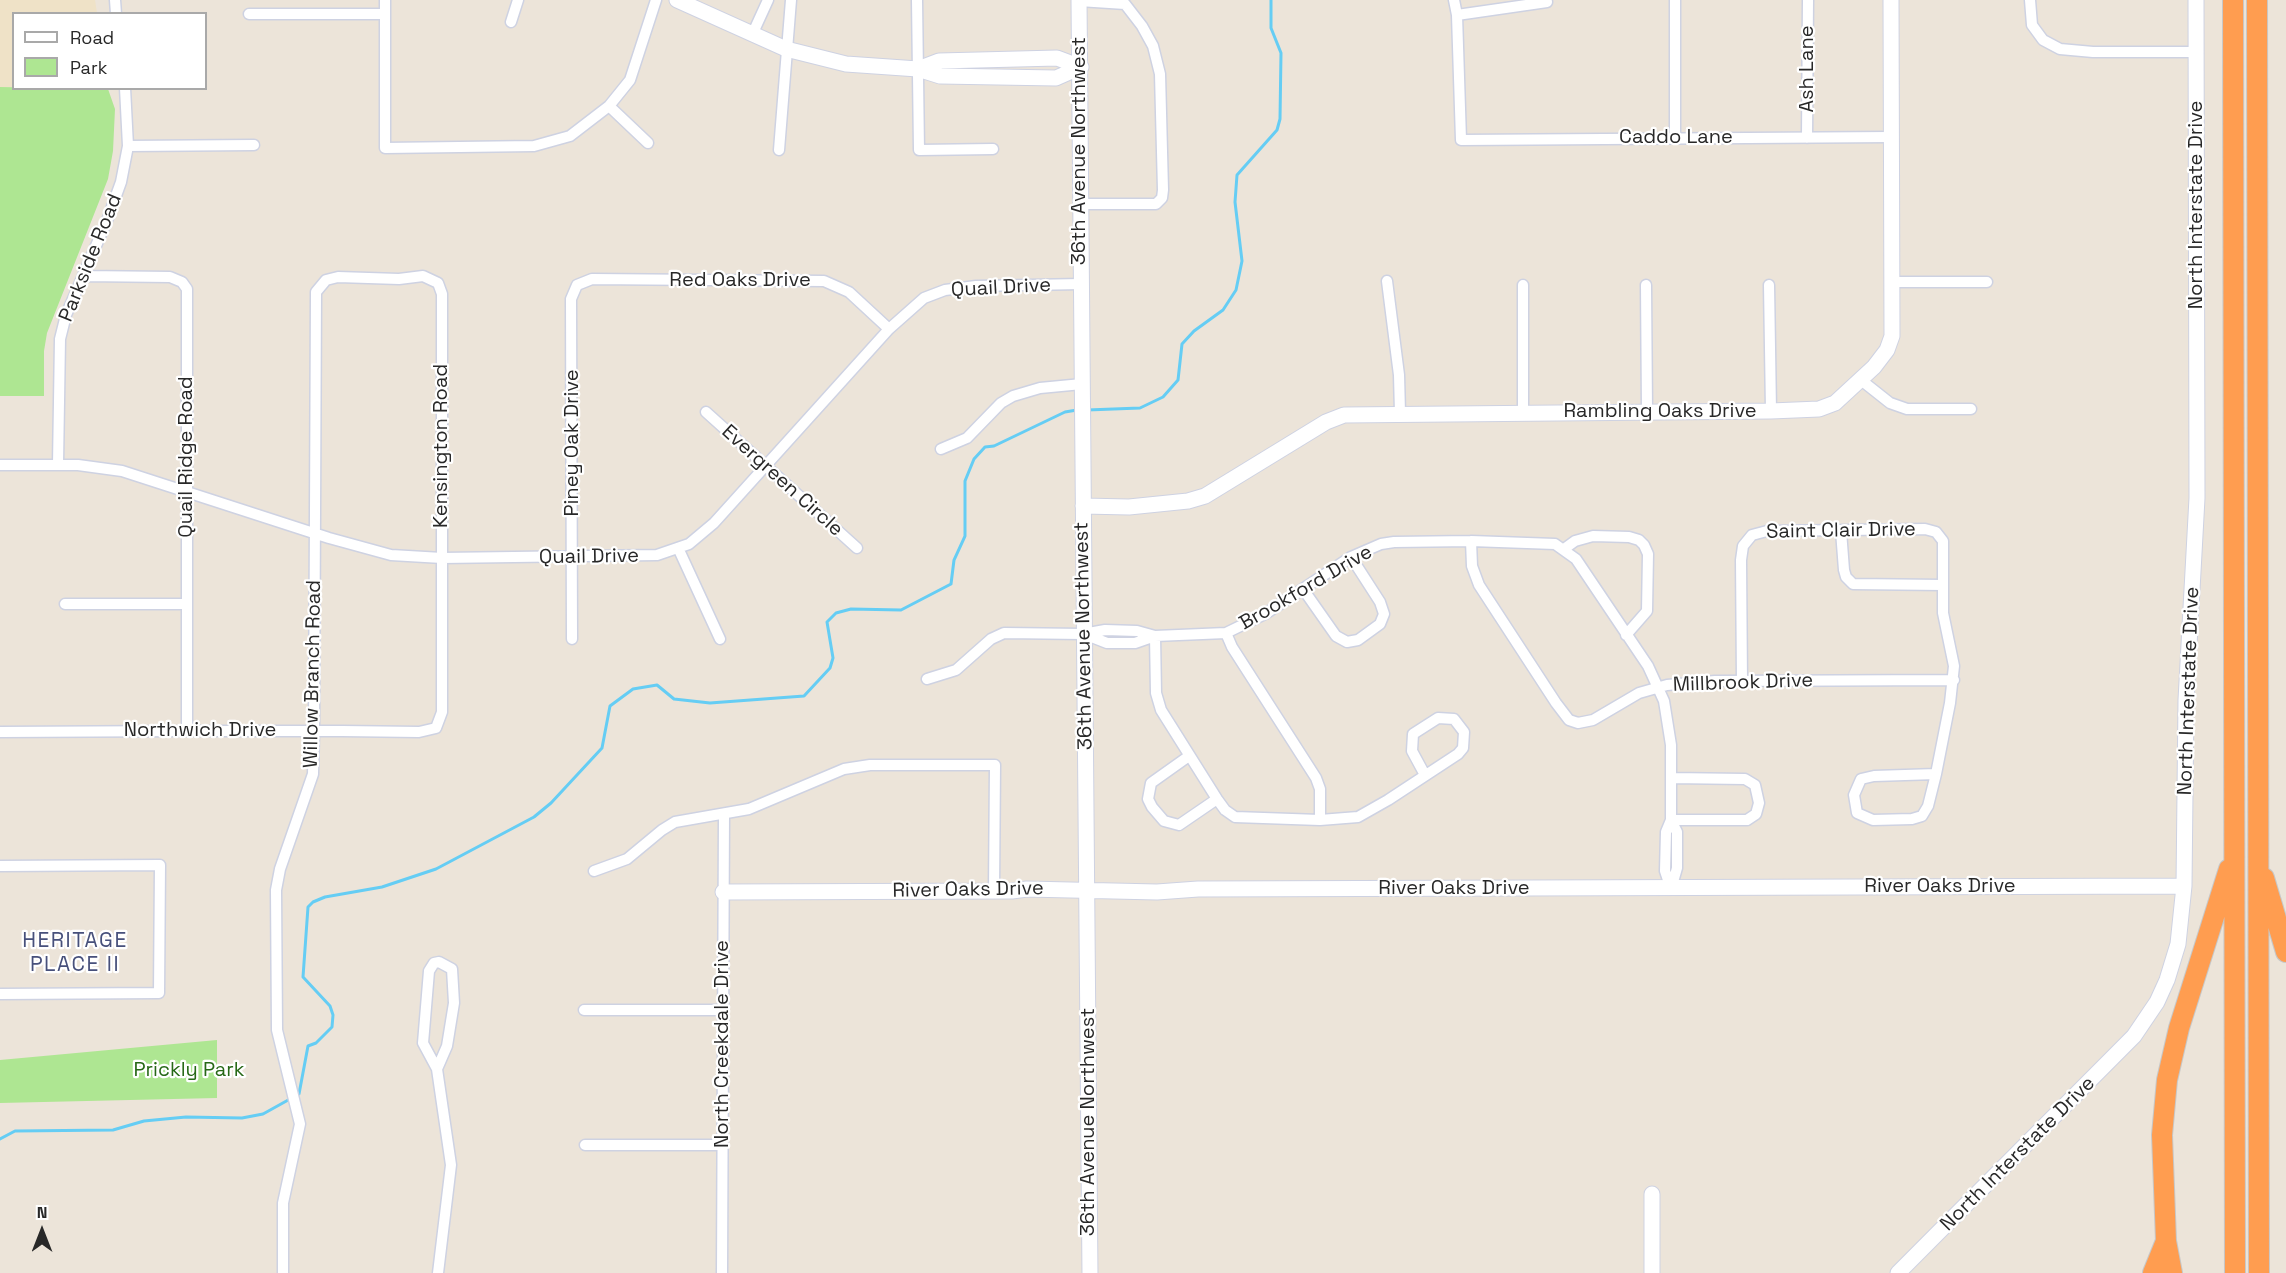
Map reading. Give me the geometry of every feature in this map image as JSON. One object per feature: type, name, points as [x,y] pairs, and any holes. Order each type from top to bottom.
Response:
[{"type":"highway","points":[[2233,0],[2235,1273]]},
{"type":"highway","points":[[2257,0],[2259,1273]]},
{"type":"highway","points":[[2172,1273],[2166,1241],[2162,1136],[2167,1080],[2179,1028],[2209,926],[2234,855]]},
{"type":"highway","points":[[2258,855],[2286,952]]},
{"type":"highway","points":[[2153,1273],[2157,1258],[2166,1241]]},
{"type":"street","points":[[386,0],[384,14],[384,148],[518,147],[548,143],[570,136],[609,106],[635,70],[656,0]]},
{"type":"street","points":[[511,22],[518,0]]},
{"type":"street","points":[[676,0],[786,49],[846,64],[918,69],[939,61],[1057,58],[1081,67]]},
{"type":"street","points":[[752,35],[768,0]]},
{"type":"street","points":[[779,150],[791,0]]},
{"type":"street","points":[[917,0],[919,150],[993,149]]},
{"type":"street","points":[[1454,0],[1457,15],[1547,2]]},
{"type":"street","points":[[1675,0],[1675,138]]},
{"type":"street","name":"Ash Lane","points":[[1807,138],[1808,0]]},
{"type":"street","name":"Rambling Oaks Drive","points":[[1083,506],[1130,507],[1197,499],[1224,486],[1336,418],[1354,414],[1771,411],[1819,409],[1835,403],[1881,358],[1890,342],[1892,0]]},
{"type":"street","points":[[2030,0],[2032,25],[2043,40],[2060,49],[2093,52],[2196,52]]},
{"type":"street","name":"North Interstate Drive","points":[[1898,1273],[2075,1097],[2145,1020],[2160,994],[2173,963],[2182,923],[2184,886],[2186,700],[2198,470],[2196,0]]},
{"type":"street","points":[[1079,1],[1125,4],[1142,26],[1152,46],[1160,74],[1163,190],[1160,202],[1152,205],[1081,204]]},
{"type":"street","name":"36th Avenue Northwest","points":[[1079,1],[1090,1273]]},
{"type":"street","points":[[249,14],[384,14]]},
{"type":"street","name":"Caddo Lane","points":[[1457,15],[1461,140],[1891,137]]},
{"type":"street","name":"Parkside Road","points":[[58,464],[59,348],[66,315],[121,182],[128,146],[125,90]]},
{"type":"street","points":[[609,106],[648,143]]},
{"type":"street","points":[[128,146],[254,145]]},
{"type":"street","name":"Quail Ridge Road","points":[[84,276],[170,277],[182,282],[187,290],[187,731]]},
{"type":"street","name":"Kensington Road","points":[[323,282],[338,277],[399,279],[423,276],[434,280],[441,287],[442,712],[436,728]]},
{"type":"street","name":"Red Oaks Drive","points":[[577,285],[592,279],[824,281],[849,292],[889,328]]},
{"type":"street","points":[[1387,281],[1399,375],[1400,413]]},
{"type":"street","name":"Willow Branch Road","points":[[283,1273],[283,1203],[300,1132],[299,1111],[277,1030],[276,890],[280,869],[310,784],[314,731],[316,292],[323,282]]},
{"type":"street","points":[[1892,282],[1986,282]]},
{"type":"street","name":"Quail Drive","points":[[0,465],[58,464],[122,471],[314,533],[391,555],[442,558],[643,557],[679,550],[714,523],[889,328],[913,306],[945,290],[1012,284],[1081,284]]},
{"type":"street","name":"Piney Oak Drive","points":[[572,639],[571,299],[577,285]]},
{"type":"street","points":[[1523,285],[1523,412]]},
{"type":"street","points":[[1646,285],[1647,411]]},
{"type":"street","points":[[1769,285],[1771,411]]},
{"type":"street","points":[[1861,380],[1890,403],[1907,409],[1971,409]]},
{"type":"street","points":[[941,449],[967,438],[1001,403],[1013,396],[1040,388],[1082,384]]},
{"type":"street","name":"Evergreen Circle","points":[[706,412],[857,548]]},
{"type":"street","name":"Saint Clair Drive","points":[[1742,682],[1741,560],[1747,540],[1758,532],[1925,529],[1936,532],[1943,541],[1943,585]]},
{"type":"street","points":[[1841,531],[1844,570],[1846,577],[1853,584],[1943,585],[1943,613],[1954,659],[1954,680],[1936,774],[1928,806],[1919,818],[1873,820],[1857,813],[1854,795],[1861,779],[1874,776],[1936,774]]},
{"type":"street","points":[[1626,635],[1647,611],[1648,554],[1644,545],[1629,537],[1593,536],[1575,541],[1564,549],[1576,559],[1626,635],[1658,687],[1667,714],[1671,745],[1671,820],[1677,832],[1677,859],[1671,889]]},
{"type":"street","name":"Millbrook Drive","points":[[1471,541],[1472,566],[1479,585],[1569,720],[1578,723],[1588,722],[1640,693],[1658,687],[1742,682],[1954,680]]},
{"type":"street","name":"Brookford Drive","points":[[927,679],[956,670],[998,635],[1014,633],[1083,634],[1107,643],[1135,643],[1155,636],[1226,633],[1242,627],[1351,557],[1394,542],[1546,543],[1564,549]]},
{"type":"street","points":[[679,550],[720,639]]},
{"type":"street","points":[[1303,589],[1336,636],[1347,642],[1358,640],[1380,624],[1384,614],[1380,602],[1351,557]]},
{"type":"street","points":[[65,604],[187,604]]},
{"type":"street","points":[[1226,633],[1238,656],[1316,778],[1320,789],[1320,820]]},
{"type":"street","points":[[1155,636],[1157,702],[1216,799],[1225,810],[1242,819],[1320,820],[1358,817],[1425,775],[1463,748],[1464,732],[1454,719],[1438,718],[1413,734],[1412,751],[1425,775]]},
{"type":"street","name":"Northwich Drive","points":[[0,732],[419,732],[436,728]]},
{"type":"street","points":[[1190,756],[1151,783],[1148,793],[1152,807],[1164,821],[1179,825],[1216,799]]},
{"type":"street","points":[[594,871],[627,859],[668,825],[684,820],[749,809],[828,774],[855,766],[995,765],[994,891]]},
{"type":"street","points":[[1671,778],[1745,779],[1755,785],[1759,803],[1756,814],[1747,820],[1671,820]]},
{"type":"street","name":"North Creekdale Drive","points":[[722,1273],[724,814]]},
{"type":"street","points":[[0,866],[160,865],[159,993],[0,993]]},
{"type":"street","name":"River Oaks Drive","points":[[723,892],[2184,886]]},
{"type":"street","points":[[437,1070],[447,1046],[454,1003],[452,969],[439,962],[434,963],[429,971],[423,1044],[437,1070],[451,1165],[438,1273]]},
{"type":"street","points":[[584,1010],[722,1010]]},
{"type":"street","points":[[585,1145],[722,1145]]},
{"type":"street","points":[[1652,1194],[1652,1273]]},
{"type":"shaded area","points":[[0,0],[95,0],[97,12],[12,12],[12,87],[0,87]]},
{"type":"green space","points":[[0,87],[12,87],[12,90],[108,90],[115,109],[113,151],[108,179],[47,333],[44,351],[44,396],[0,396]]},
{"type":"green space","name":"Prickly Park","points":[[217,1040],[217,1098],[0,1103],[0,1060]]},
{"type":"waterway","points":[[1087,410],[1140,408],[1163,397],[1178,380],[1182,344],[1194,331],[1223,310],[1236,290],[1242,261],[1235,202],[1237,175],[1277,130],[1280,119],[1281,53],[1271,28],[1271,0]]},
{"type":"waterway","points":[[0,1139],[15,1131],[113,1130],[144,1121],[186,1117],[242,1118],[263,1114],[299,1094],[308,1046],[316,1043],[332,1027],[333,1015],[330,1006],[303,977],[308,907],[313,902],[325,897],[382,887],[436,869],[534,817],[551,803],[602,748],[610,706],[633,689],[657,685],[674,699],[710,703],[804,696],[830,668],[833,658],[827,622],[836,613],[851,609],[901,610],[951,584],[954,560],[965,536],[965,481],[974,459],[985,447],[994,446],[1065,412],[1077,410]]},
{"type":"district","name":"HERITAGE PLACE II","points":[[75,953]]}]
